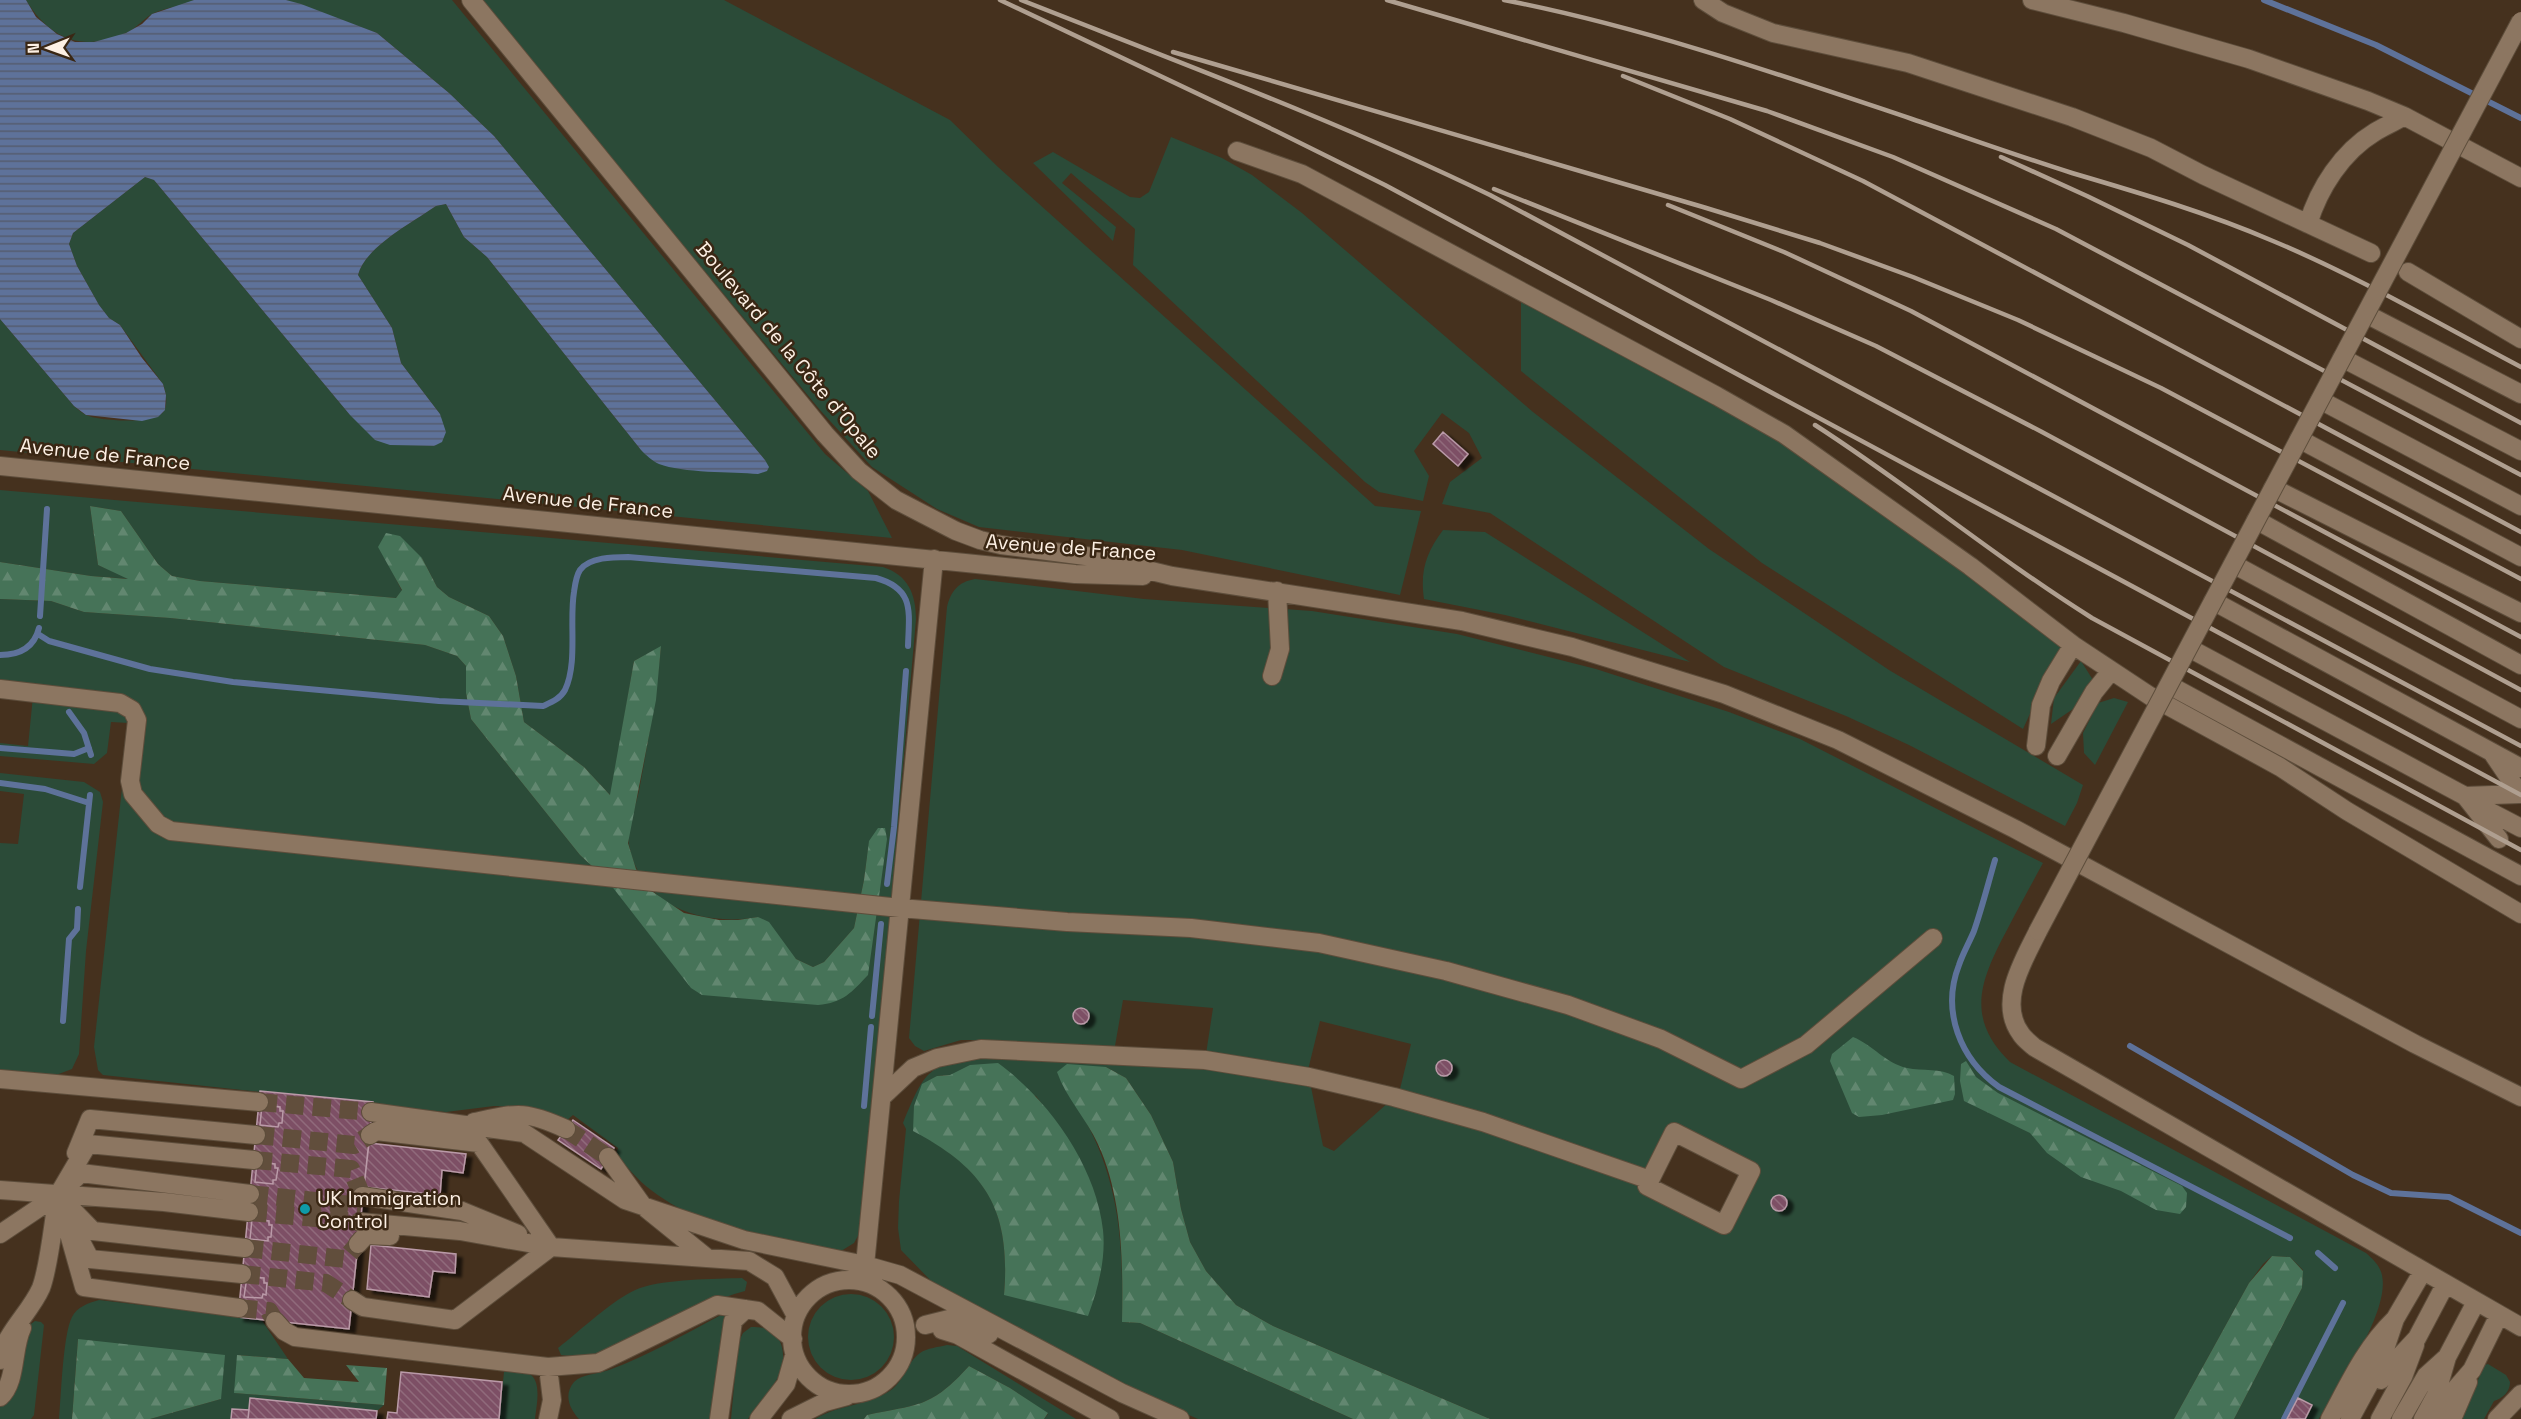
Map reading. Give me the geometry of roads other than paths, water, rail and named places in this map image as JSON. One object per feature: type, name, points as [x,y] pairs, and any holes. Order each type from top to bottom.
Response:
[{"type":"lane","name":"Boulevard de la Côte d'Opale","points":[[471,0],[817,424],[859,471],[878,487],[932,520],[980,540],[1001,545],[1093,557],[1172,576]]},
{"type":"lane","points":[[1703,0],[1722,13],[1773,33],[1908,63],[2073,117],[2151,148],[2372,253]]},
{"type":"lane","points":[[2032,0],[2124,23],[2249,59],[2368,101],[2404,116],[2521,178]]},
{"type":"lane","points":[[2521,21],[2038,931],[2015,980],[2012,994],[2013,1017],[2020,1033],[2034,1047],[2521,1327]]},
{"type":"lane","points":[[2308,224],[2315,200],[2358,144],[2404,116]]},
{"type":"lane","points":[[1237,151],[1312,179],[1707,390],[1784,434],[1970,566],[2073,645],[2112,671],[2162,703],[2280,767],[2361,820],[2521,914]]},
{"type":"lane","points":[[2408,272],[2521,339]]},
{"type":"lane","points":[[2366,314],[2521,394]]},
{"type":"lane","points":[[2342,358],[2521,451]]},
{"type":"lane","points":[[2320,400],[2521,506]]},
{"type":"lane","points":[[2299,439],[2521,557]]},
{"type":"lane","name":"Avenue de France","points":[[0,468],[1075,574],[1172,576]]},
{"type":"lane","points":[[2273,488],[2521,613]]},
{"type":"lane","points":[[2256,520],[2521,665]]},
{"type":"lane","points":[[865,1265],[934,559]]},
{"type":"lane","points":[[2233,564],[2520,719]]},
{"type":"lane","points":[[1172,576],[1462,621],[1572,647],[1681,679],[1838,740],[2015,829],[2415,1044],[2521,1097]]},
{"type":"lane","points":[[1272,676],[1280,649],[1277,591]]},
{"type":"lane","points":[[2213,601],[2521,768]]},
{"type":"lane","points":[[2036,746],[2041,705],[2051,681],[2073,645]]},
{"type":"lane","points":[[2189,648],[2521,828]]},
{"type":"lane","points":[[2057,756],[2094,692],[2112,671]]},
{"type":"lane","points":[[2169,685],[2521,876]]},
{"type":"lane","points":[[0,689],[120,703],[132,710],[137,720],[130,781],[133,794],[158,824],[171,831],[900,909],[1067,922],[1191,928],[1319,942],[1446,970],[1568,1005],[1661,1039],[1741,1079],[1806,1045],[1933,938]]},
{"type":"lane","points":[[2492,753],[2521,755]]},
{"type":"lane","points":[[2468,799],[2520,794],[2492,753]]},
{"type":"lane","points":[[2448,837],[2499,839],[2468,799]]},
{"type":"lane","points":[[882,1097],[913,1068],[937,1058],[981,1049],[1205,1060],[1309,1077],[1394,1097],[1483,1122],[1650,1180]]},
{"type":"lane","points":[[0,1079],[259,1102]]},
{"type":"lane","points":[[371,1112],[524,1133],[625,1200],[744,1240],[865,1265],[900,1275],[1048,1365],[1102,1394],[1158,1419]]},
{"type":"lane","points":[[463,1124],[515,1113],[539,1117],[566,1129]]},
{"type":"lane","points":[[0,1397],[4,1394],[10,1378],[19,1334],[42,1285],[58,1195],[90,1119],[256,1135]]},
{"type":"lane","points":[[370,1135],[376,1131],[479,1143],[551,1247]]},
{"type":"lane","points":[[1674,1132],[1751,1171],[1724,1225],[1647,1186],[1650,1180],[1674,1132]]},
{"type":"lane","points":[[0,1234],[58,1195],[88,1144],[254,1160]]},
{"type":"lane","points":[[608,1157],[643,1206],[706,1257]]},
{"type":"lane","points":[[0,1190],[164,1202],[249,1203]]},
{"type":"lane","points":[[58,1195],[93,1231],[245,1248]]},
{"type":"lane","points":[[58,1195],[90,1259],[242,1274]]},
{"type":"lane","points":[[58,1195],[84,1287],[239,1308]]},
{"type":"lane","points":[[361,1208],[462,1211],[551,1247],[460,1231],[361,1208]]},
{"type":"lane","points":[[358,1244],[366,1235],[706,1257],[749,1262],[775,1277],[796,1316]]},
{"type":"lane","points":[[352,1300],[363,1307],[455,1320],[551,1247]]},
{"type":"lane","points":[[2350,1419],[2380,1364],[2395,1319],[2423,1271]]},
{"type":"lane","points":[[759,1419],[786,1384],[796,1316],[819,1286],[848,1278],[878,1285],[900,1306],[917,1328],[958,1335],[1110,1419]]},
{"type":"lane","points":[[2380,1419],[2403,1377],[2417,1338],[2445,1285]]},
{"type":"lane","points":[[2423,1419],[2436,1395],[2447,1357],[2476,1302]]},
{"type":"lane","points":[[275,1321],[284,1331],[295,1337],[548,1367],[598,1363],[717,1305],[758,1311],[793,1347],[809,1380],[833,1393],[850,1395]]},
{"type":"lane","points":[[719,1419],[733,1321],[746,1309]]},
{"type":"lane","points":[[0,1335],[3,1327],[13,1324],[30,1310]]},
{"type":"lane","points":[[0,1360],[2,1347],[30,1310]]},
{"type":"lane","points":[[2452,1419],[2472,1370],[2499,1315]]},
{"type":"lane","points":[[791,1419],[825,1402],[865,1393],[879,1387],[899,1364],[917,1328],[949,1319],[988,1328],[1074,1367],[1122,1394],[1180,1419]]},
{"type":"lane","points":[[2330,1419],[2364,1356],[2379,1335],[2395,1319]]},
{"type":"lane","points":[[988,1328],[1026,1348],[1074,1367]]},
{"type":"lane","points":[[2360,1419],[2388,1369],[2417,1338]]},
{"type":"lane","points":[[1026,1348],[1048,1365]]},
{"type":"lane","points":[[2401,1419],[2426,1376],[2447,1357]]},
{"type":"lane","points":[[548,1367],[552,1400],[548,1419]]},
{"type":"lane","points":[[2436,1419],[2446,1400],[2472,1370]]},
{"type":"lane","points":[[2497,1419],[2521,1395]]},
{"type":"lane","points":[[2516,1419],[2521,1395]]},
{"type":"water","points":[[0,0],[26,0],[36,17],[57,34],[75,42],[94,42],[126,33],[142,24],[152,14],[194,0],[286,0],[377,33],[449,93],[494,136],[765,460],[769,467],[767,471],[758,474],[694,471],[669,467],[649,458],[487,257],[464,237],[446,204],[436,206],[391,236],[370,255],[358,275],[392,328],[401,363],[440,414],[446,432],[442,442],[434,446],[390,445],[375,440],[350,415],[154,180],[145,177],[73,233],[69,244],[77,266],[99,305],[109,318],[120,325],[163,384],[166,395],[165,410],[158,417],[142,421],[86,415],[74,406],[0,319]]},
{"type":"waterway","points":[[2264,0],[2376,45],[2521,118]]},
{"type":"waterway","points":[[40,616],[47,509]]},
{"type":"waterway","points":[[38,634],[49,641],[150,669],[233,682],[439,701],[543,706],[561,696],[569,679],[573,603],[579,572],[589,562],[595,560],[628,557],[876,578],[898,588],[904,595],[909,612],[908,646]]},
{"type":"waterway","points":[[0,655],[13,654],[25,649],[33,641],[39,628]]},
{"type":"waterway","points":[[887,884],[894,827],[906,671]]},
{"type":"waterway","points":[[69,712],[84,733],[91,755]]},
{"type":"waterway","points":[[0,748],[74,754],[89,748]]},
{"type":"waterway","points":[[0,783],[45,789],[89,803]]},
{"type":"waterway","points":[[80,887],[90,795]]},
{"type":"waterway","points":[[1995,860],[1974,931],[1954,982],[1952,1000],[1953,1016],[1958,1033],[1974,1063],[1999,1087],[2290,1238]]},
{"type":"waterway","points":[[63,1021],[69,939],[77,929],[78,909]]},
{"type":"waterway","points":[[872,1016],[881,924]]},
{"type":"waterway","points":[[864,1106],[871,1027]]},
{"type":"waterway","points":[[2130,1046],[2353,1175],[2391,1193],[2449,1197],[2521,1233]]},
{"type":"waterway","points":[[2318,1253],[2335,1268]]},
{"type":"waterway","points":[[2284,1419],[2343,1303]]},
{"type":"tunnel","points":[[259,1102],[371,1112]]},
{"type":"tunnel","points":[[566,1129],[608,1157]]},
{"type":"tunnel","points":[[256,1135],[354,1145],[370,1135]]},
{"type":"tunnel","points":[[254,1160],[351,1169],[362,1196]]},
{"type":"tunnel","points":[[250,1194],[361,1206]]},
{"type":"tunnel","points":[[249,1212],[360,1222]]},
{"type":"tunnel","points":[[245,1248],[345,1259],[358,1244]]},
{"type":"tunnel","points":[[242,1274],[326,1283],[352,1300]]},
{"type":"tunnel","points":[[239,1308],[269,1311],[275,1321]]},
{"type":"railway","points":[[1000,0],[1385,185],[2521,795]]},
{"type":"railway","points":[[1021,0],[1316,117],[1490,195],[2521,746]]},
{"type":"railway","points":[[1387,0],[1767,111],[1893,157],[2056,229],[2521,475]]},
{"type":"railway","points":[[1504,0],[1608,24],[1710,53],[2052,167],[2224,221],[2336,270],[2521,367]]},
{"type":"railway","points":[[1173,52],[1703,207],[1820,243],[1913,277],[2018,320],[2161,388],[2521,579]]},
{"type":"railway","points":[[1623,76],[1730,119],[1863,181],[2521,532]]},
{"type":"railway","points":[[2001,157],[2188,245],[2521,423]]},
{"type":"railway","points":[[1494,189],[1771,300],[1876,346],[2042,432],[2521,690]]},
{"type":"railway","points":[[1668,205],[1784,252],[1911,311],[2521,637]]},
{"type":"railway","points":[[1815,425],[2092,618],[2521,850]]},
{"type":"place","name":"UK Immigration Control","points":[[305,1209]]}]
